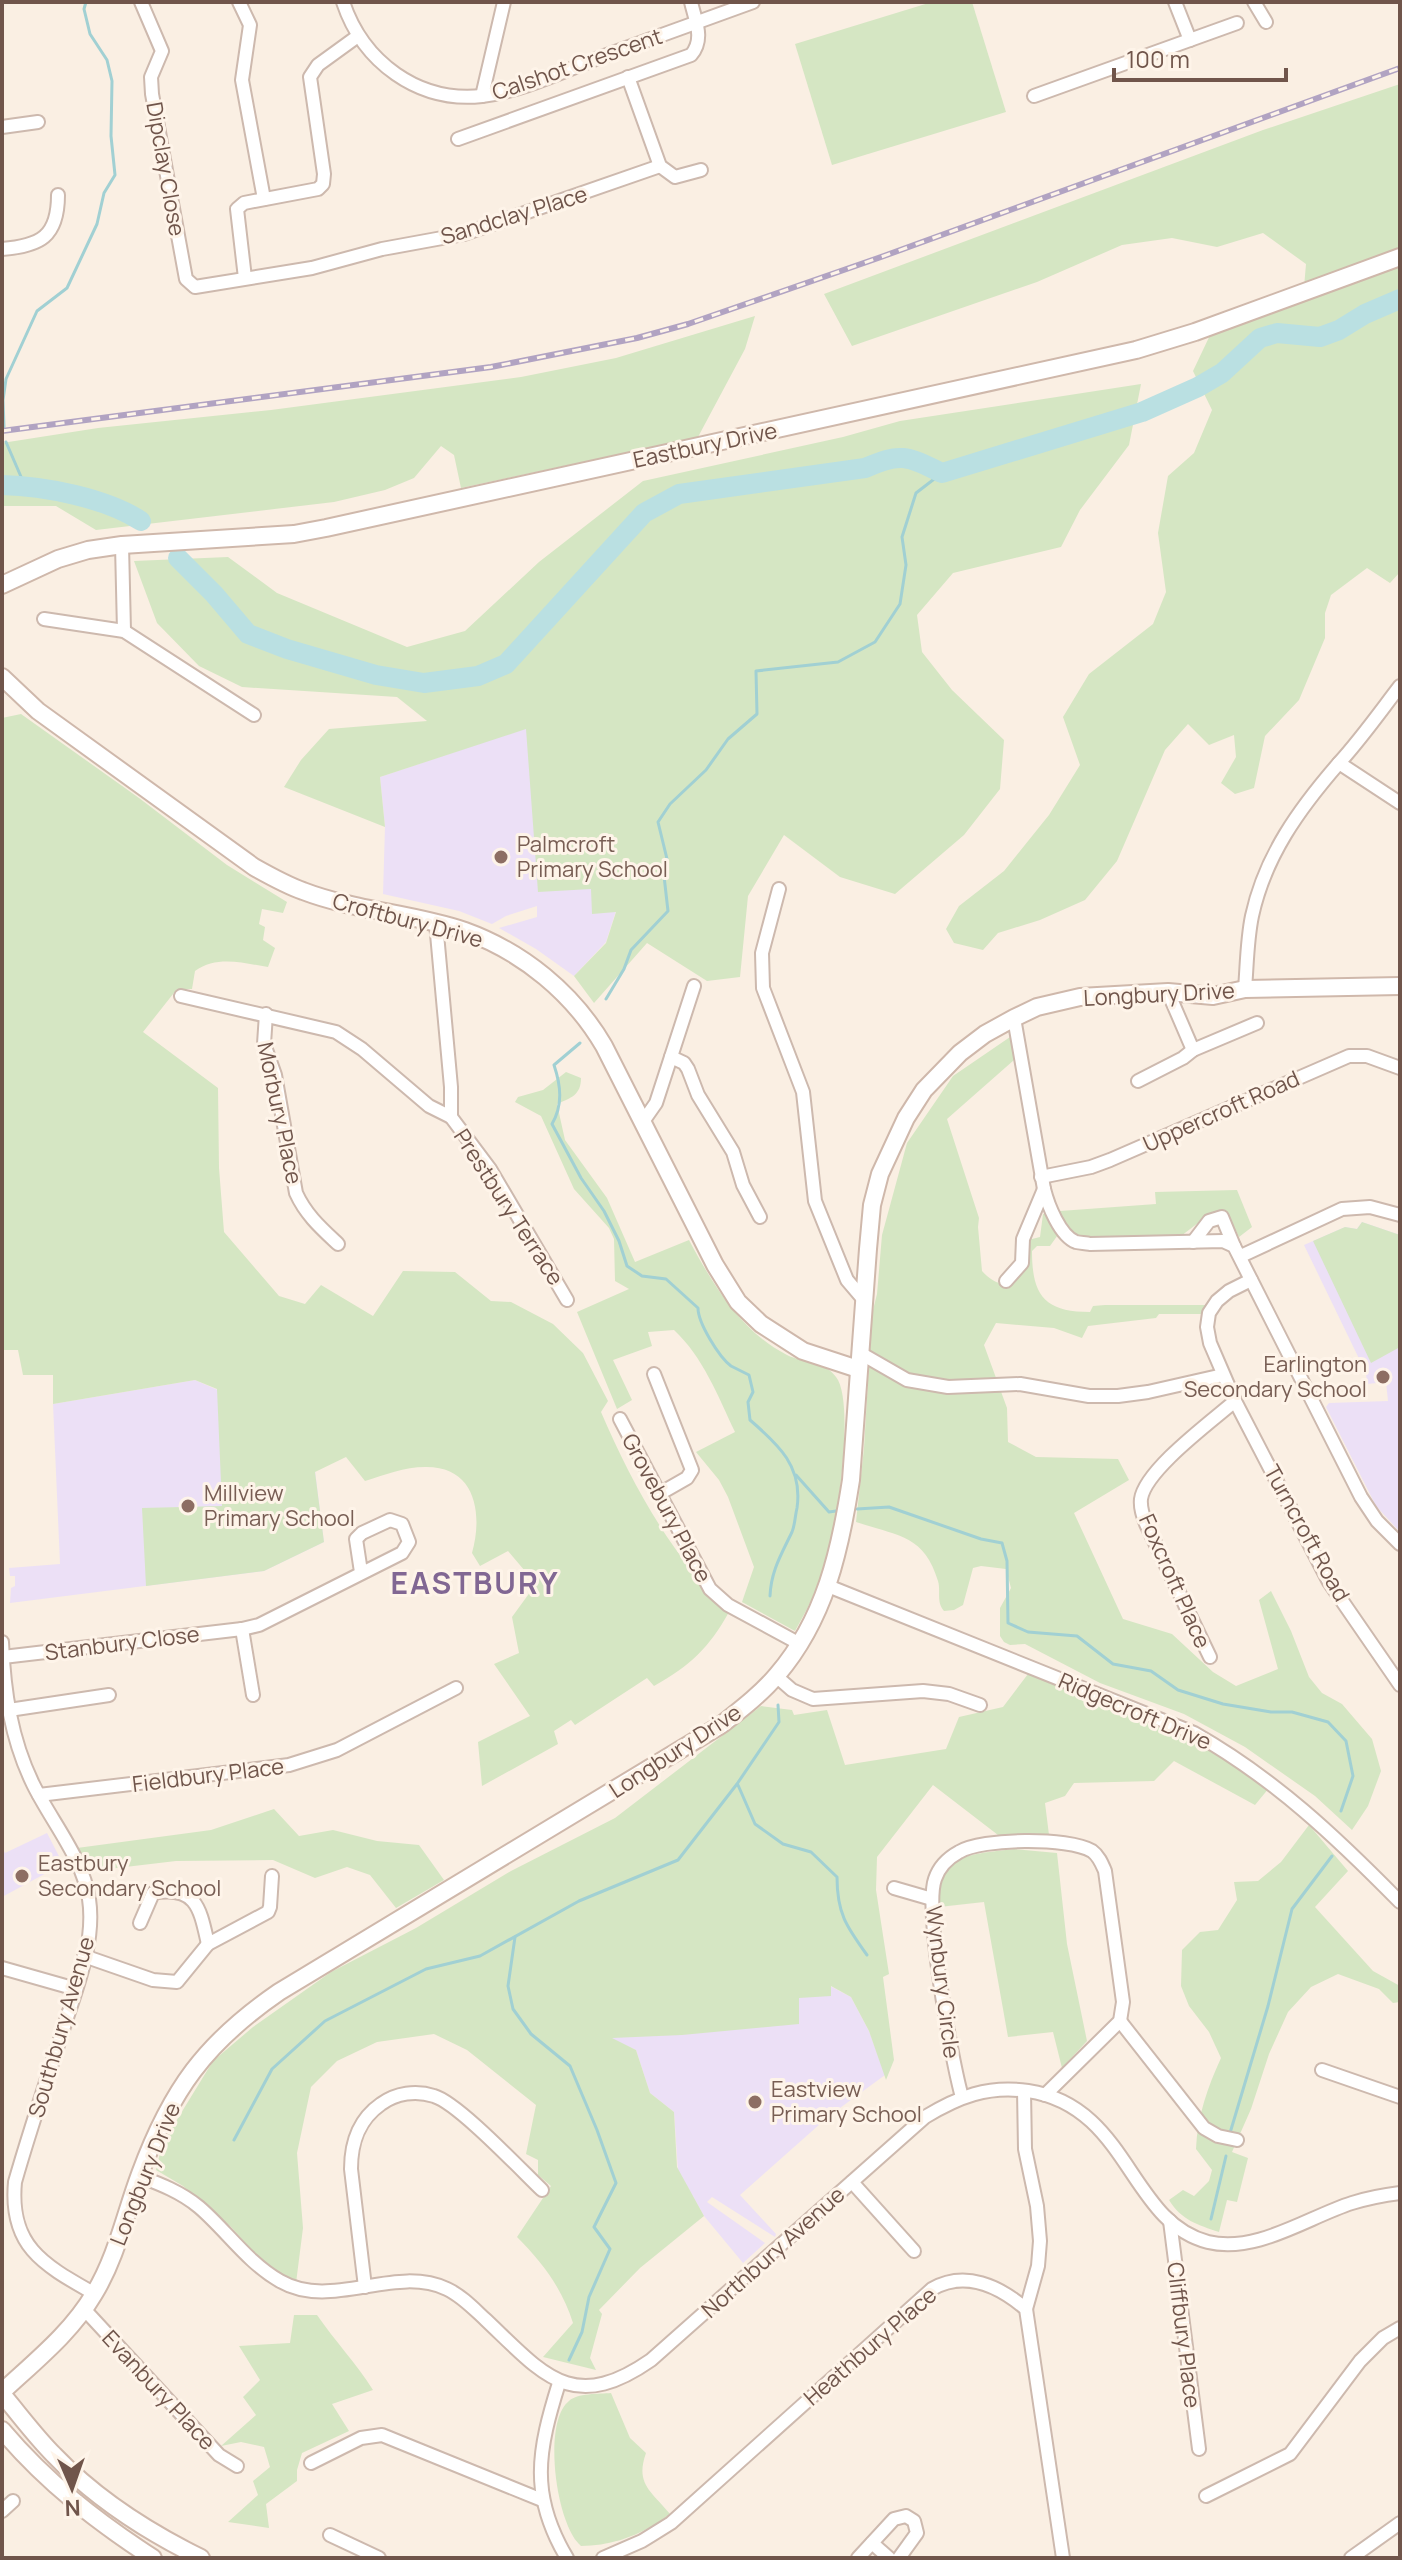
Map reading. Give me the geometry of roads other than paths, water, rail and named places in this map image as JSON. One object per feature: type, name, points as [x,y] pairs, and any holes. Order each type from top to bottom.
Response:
[{"type":"street","name":"Dipclay Close","points":[[141,2],[162,51],[153,71],[151,85],[186,279],[195,287],[204,287],[312,268],[365,253]]},
{"type":"street","points":[[239,2],[247,17],[250,33],[241,71],[243,95],[264,199]]},
{"type":"street","name":"Calshot Crescent","points":[[343,2],[358,36],[377,60],[407,83],[455,97],[505,91],[753,2]]},
{"type":"street","points":[[482,96],[504,2]]},
{"type":"street","points":[[458,139],[691,55],[698,43],[691,2]]},
{"type":"street","points":[[1175,2],[1190,40]]},
{"type":"street","points":[[1254,2],[1266,22]]},
{"type":"street","points":[[1034,96],[1237,23]]},
{"type":"street","points":[[245,278],[237,209],[244,203],[318,189],[323,184],[310,77],[318,65],[358,36]]},
{"type":"street","points":[[628,77],[660,166]]},
{"type":"street","points":[[2,127],[38,122]]},
{"type":"street","name":"Sandclay Place","points":[[365,253],[464,234],[660,166],[675,177],[701,170]]},
{"type":"street","points":[[2,249],[27,247],[45,236],[57,216],[58,195]]},
{"type":"street","name":"Eastbury Drive","points":[[2,585],[58,559],[88,550],[122,545],[263,537],[326,528],[1136,350],[1195,332],[1400,257]]},
{"type":"street","points":[[122,545],[124,631]]},
{"type":"street","points":[[44,619],[124,631],[254,715]]},
{"type":"street","name":"Croftbury Drive","points":[[2,677],[38,711],[254,867],[279,881],[305,892],[475,935],[514,954],[569,999],[590,1022],[715,1265],[738,1302],[761,1324],[803,1351],[859,1361]]},
{"type":"street","points":[[1245,989],[1252,918],[1269,864],[1294,818],[1400,686]]},
{"type":"street","points":[[1339,763],[1400,803]]},
{"type":"street","points":[[779,889],[762,953],[763,988],[803,1092],[815,1201],[847,1280],[864,1300]]},
{"type":"street","name":"Prestbury Terrace","points":[[436,923],[451,1117],[490,1169],[567,1300]]},
{"type":"street","points":[[642,1123],[656,1103],[694,986]]},
{"type":"street","name":"Longbury Drive","points":[[2,2393],[53,2344],[95,2294],[122,2233],[139,2176],[167,2111],[179,2088],[214,2045],[252,2011],[292,1984],[701,1739],[776,1676],[800,1644],[823,1602],[840,1545],[847,1504],[872,1205],[889,1149],[906,1118],[924,1090],[952,1061],[985,1034],[1014,1018],[1037,1007],[1080,997],[1168,992],[1213,996],[1245,989],[1400,986]]},
{"type":"street","points":[[1168,992],[1193,1050]]},
{"type":"street","name":"Morbury Place","points":[[181,996],[323,1027],[349,1040],[429,1106],[451,1117]]},
{"type":"street","name":"Morbury Place","points":[[266,1014],[264,1044],[275,1075],[296,1193],[308,1214],[338,1244]]},
{"type":"street","points":[[1014,1018],[1043,1183],[1052,1211],[1070,1238],[1090,1244],[1223,1241],[1238,1251]]},
{"type":"street","points":[[1138,1081],[1193,1050],[1257,1023]]},
{"type":"street","name":"Uppercroft Road","points":[[1043,1183],[1110,1160],[1349,1056],[1367,1056],[1400,1068]]},
{"type":"street","points":[[671,1057],[684,1063],[688,1069],[698,1095],[733,1152],[743,1185],[760,1217]]},
{"type":"street","points":[[1006,1281],[1022,1263],[1023,1239],[1043,1183]]},
{"type":"street","points":[[1238,1251],[1342,1209],[1370,1207],[1400,1215]]},
{"type":"street","points":[[1193,1242],[1209,1221],[1222,1217],[1361,1497],[1377,1521],[1400,1544]]},
{"type":"street","name":"Turncroft Road","points":[[1251,1280],[1229,1291],[1209,1313],[1207,1327],[1210,1343],[1235,1401],[1329,1582],[1400,1685]]},
{"type":"street","points":[[859,1361],[907,1380],[948,1387],[1020,1384],[1089,1396],[1118,1396],[1177,1388],[1223,1375]]},
{"type":"street","points":[[654,1374],[692,1470],[687,1478],[659,1494]]},
{"type":"street","name":"Foxcroft Place","points":[[1210,1657],[1146,1524],[1141,1500],[1152,1476],[1235,1401]]},
{"type":"street","name":"Grovebury Place","points":[[620,1419],[700,1574],[717,1597],[800,1644]]},
{"type":"street","name":"Stanbury Close","points":[[3,1657],[242,1629],[273,1619],[361,1572],[393,1559],[408,1548],[407,1532],[402,1524],[390,1520],[356,1539],[361,1572]]},
{"type":"street","name":"Ridgecroft Drive","points":[[828,1586],[1194,1733],[1235,1756],[1270,1781],[1311,1815],[1400,1902]]},
{"type":"street","points":[[242,1629],[253,1695]]},
{"type":"street","name":"Southbury Avenue","points":[[2,1642],[14,1735],[89,1898],[89,1931],[76,1989],[8,2181],[20,2234],[31,2250],[47,2267],[95,2294]]},
{"type":"street","points":[[776,1676],[792,1690],[813,1699],[923,1691],[949,1694],[980,1705]]},
{"type":"street","name":"Fieldbury Place","points":[[39,1795],[289,1765],[337,1750],[456,1688]]},
{"type":"street","points":[[9,1710],[109,1695]]},
{"type":"street","name":"Wynbury Circle","points":[[962,2097],[955,2069],[932,1899],[935,1878],[942,1865],[960,1850],[973,1846],[1041,1842],[1077,1846],[1092,1851],[1100,1859],[1105,1871],[1120,1976],[1123,2002],[1120,2021]]},
{"type":"street","points":[[84,1956],[153,1980],[171,1983],[183,1977],[208,1944],[268,1912],[272,1876]]},
{"type":"street","points":[[894,1888],[932,1899]]},
{"type":"street","points":[[140,1923],[153,1893],[169,1892],[187,1896],[199,1906],[208,1944]]},
{"type":"street","points":[[2,1968],[76,1989]]},
{"type":"street","points":[[1045,2095],[1120,2021],[1204,2128],[1218,2136],[1237,2140]]},
{"type":"street","points":[[1322,2070],[1400,2097]]},
{"type":"street","name":"Northbury Avenue","points":[[559,2383],[601,2385],[632,2373],[651,2360],[925,2117],[962,2097],[992,2090],[1045,2095],[1072,2107],[1098,2127],[1170,2221],[1192,2237],[1222,2245],[1253,2241],[1351,2203],[1400,2193]]},
{"type":"street","points":[[1024,2091],[1025,2149],[1037,2206],[1040,2241],[1038,2266],[1026,2309],[1063,2558]]},
{"type":"street","points":[[365,2287],[351,2153],[361,2125],[373,2109],[387,2099],[405,2093],[422,2093],[449,2102],[542,2190]]},
{"type":"street","points":[[139,2176],[185,2196],[277,2280],[305,2291],[414,2281],[448,2289],[536,2368],[559,2383],[544,2439],[540,2473],[542,2500],[553,2534],[567,2558]]},
{"type":"street","points":[[852,2182],[914,2251]]},
{"type":"street","name":"Cliffbury Place","points":[[1170,2221],[1199,2449]]},
{"type":"street","name":"Heathbury Place","points":[[603,2558],[642,2541],[671,2523],[932,2289],[950,2280],[972,2281],[1007,2294],[1026,2309]]},
{"type":"street","name":"Evanbury Place","points":[[84,2309],[219,2455],[237,2466]]},
{"type":"street","points":[[1206,2496],[1290,2454],[1360,2361],[1383,2338],[1400,2328]]},
{"type":"street","points":[[2,2393],[54,2456],[101,2497],[173,2544],[201,2558]]},
{"type":"street","points":[[2,2430],[52,2484],[105,2527],[153,2558]]},
{"type":"street","points":[[311,2463],[361,2438],[382,2435],[542,2500]]},
{"type":"street","points":[[2,2511],[13,2501]]},
{"type":"street","points":[[858,2558],[894,2519],[906,2516],[914,2521],[917,2533],[899,2558]]},
{"type":"street","points":[[1351,2558],[1400,2523]]},
{"type":"street","points":[[330,2535],[379,2558]]},
{"type":"street","points":[[872,2543],[889,2558]]},
{"type":"waterway","points":[[4,427],[6,379],[37,311],[67,288],[97,224],[104,193],[115,175],[111,136],[112,81],[107,60],[90,34],[84,9],[86,2]]},
{"type":"waterway","points":[[178,558],[248,634],[376,675],[424,683],[478,676],[506,664],[644,513],[679,494],[865,468],[896,458],[912,460],[942,473],[1142,412],[1222,373],[1260,338],[1277,333],[1320,337],[1400,299]]},
{"type":"waterway","points":[[6,442],[25,486]]},
{"type":"waterway","points":[[606,999],[631,950],[668,911],[664,876],[667,859],[658,822],[670,804],[706,770],[728,739],[757,714],[756,671],[838,662],[875,642],[900,604],[906,565],[902,537],[916,493],[942,473]]},
{"type":"waterway","points":[[2,485],[74,495],[110,506],[141,521]]},
{"type":"waterway","points":[[580,1043],[554,1065],[560,1095],[552,1124],[581,1178],[604,1211],[627,1266],[642,1276],[666,1279],[698,1308],[705,1331],[721,1355],[731,1366],[749,1375],[753,1392],[748,1402],[750,1420],[787,1458],[796,1480],[797,1508],[792,1532],[774,1571],[770,1596]]},
{"type":"waterway","points":[[796,1475],[829,1512],[836,1511]]},
{"type":"waterway","points":[[857,1509],[889,1507],[981,1539],[1002,1543],[1007,1561],[1008,1623],[1028,1632],[1077,1636],[1113,1664],[1151,1671],[1178,1690],[1223,1704],[1271,1712],[1292,1712],[1328,1722],[1346,1741],[1353,1776],[1341,1811]]},
{"type":"waterway","points":[[234,2140],[272,2069],[325,2021],[426,1969],[480,1956],[579,1901],[678,1860],[737,1784],[779,1722],[778,1705]]},
{"type":"waterway","points":[[738,1785],[755,1824],[783,1844],[811,1852],[837,1877],[844,1919],[867,1955]]},
{"type":"waterway","points":[[1230,2133],[1268,2006],[1292,1909],[1332,1856]]},
{"type":"waterway","points":[[515,1937],[508,1986],[513,2009],[531,2034],[570,2066],[616,2183],[594,2227],[610,2249],[589,2297],[582,2332],[569,2360]]},
{"type":"waterway","points":[[1211,2219],[1226,2156]]},
{"type":"railway","points":[[2,431],[491,367],[637,338],[688,324],[881,257],[1400,68]]},
{"type":"place","name":"Palmcroft Primary School","points":[[501,857]]},
{"type":"place","name":"Earlington Secondary School","points":[[1383,1377]]},
{"type":"place","name":"Millview Primary School","points":[[188,1506]]},
{"type":"place","name":"Eastbury Secondary School","points":[[22,1876]]},
{"type":"place","name":"Eastview Primary School","points":[[755,2102]]},
{"type":"district","name":"EASTBURY","points":[[475,1582]]}]
